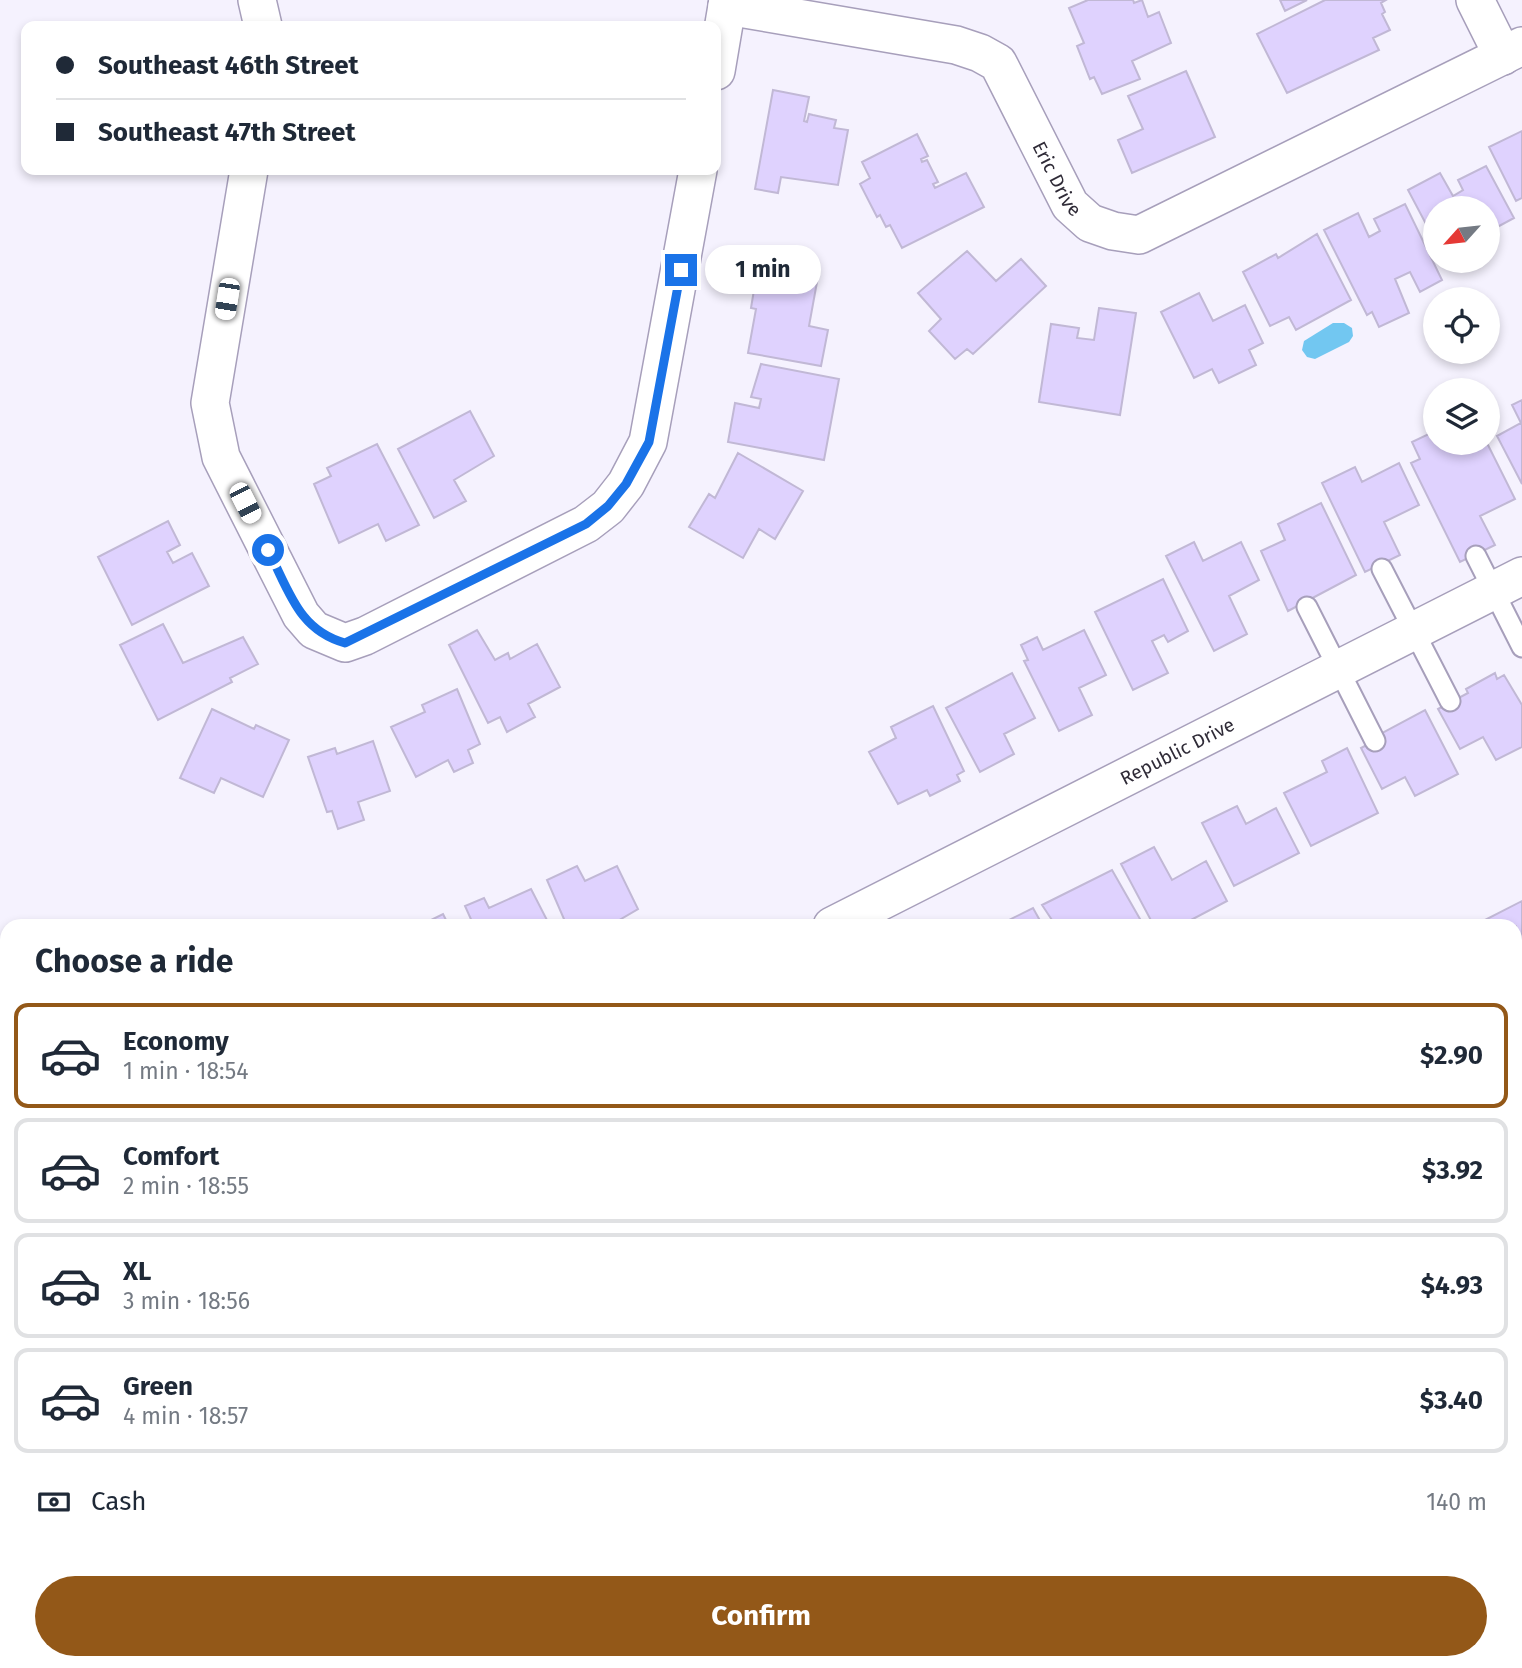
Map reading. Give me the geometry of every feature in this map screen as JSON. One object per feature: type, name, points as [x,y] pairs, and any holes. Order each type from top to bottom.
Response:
[{"type":"street","points":[[257,0],[262,21]]},
{"type":"street","points":[[1475,0],[1512,51]]},
{"type":"street","points":[[721,40],[727,3]]},
{"type":"street","name":"Eric Drive","points":[[727,3],[956,45],[981,53],[998,63],[1070,205],[1090,223],[1113,231],[1139,235],[1512,51]]},
{"type":"street","points":[[248,175],[210,403],[213,431],[221,457],[301,615],[314,630],[328,639],[345,643],[365,636],[586,524],[608,506],[626,484],[649,442],[697,175]]},
{"type":"street","name":"Republic Drive","points":[[846,919],[1508,583]]},
{"type":"lane","points":[[1476,556],[1508,583],[1522,647]]},
{"type":"lane","points":[[1382,569],[1450,701]]},
{"type":"lane","points":[[1307,607],[1374,741]]},
{"type":"water","points":[[1333,323],[1344,323],[1352,328],[1353,336],[1349,342],[1315,359],[1307,357],[1302,350],[1304,341]]},
{"type":"building","points":[[1088,0],[1133,0],[1134,3],[1142,0],[1148,17],[1159,12],[1171,43],[1132,61],[1140,79],[1102,94],[1094,77],[1090,79],[1077,46],[1084,43],[1069,8]]},
{"type":"building","points":[[1280,0],[1307,0],[1285,11]]},
{"type":"building","points":[[1325,0],[1386,0],[1381,3],[1385,12],[1382,14],[1390,30],[1373,38],[1379,50],[1287,93],[1257,34]]},
{"type":"building","points":[[1186,71],[1215,137],[1132,173],[1118,140],[1143,129],[1128,96]]},
{"type":"building","points":[[773,90],[809,97],[804,121],[807,122],[809,114],[836,120],[834,128],[848,130],[838,185],[781,177],[778,193],[755,189]]},
{"type":"building","points":[[1522,131],[1522,198],[1516,201],[1489,147]]},
{"type":"building","points":[[917,134],[928,156],[921,159],[922,162],[927,160],[938,182],[933,184],[935,188],[966,173],[984,207],[902,248],[890,225],[886,227],[880,215],[877,217],[860,184],[870,178],[862,162]]},
{"type":"building","points":[[1486,166],[1514,218],[1500,226],[1500,196],[1453,196],[1463,190],[1458,180]]},
{"type":"building","points":[[1440,173],[1453,196],[1423,196],[1423,218],[1408,190]]},
{"type":"building","points":[[1405,204],[1423,241],[1423,273],[1439,273],[1442,280],[1429,287],[1423,287],[1420,292],[1410,272],[1395,279],[1409,313],[1379,327],[1372,312],[1367,315],[1324,230],[1358,213],[1369,237],[1380,231],[1374,219]]},
{"type":"building","points":[[1317,234],[1351,300],[1296,330],[1289,317],[1270,326],[1243,272],[1276,254],[1278,258]]},
{"type":"building","points":[[967,251],[996,281],[1021,259],[1046,286],[973,354],[967,349],[955,359],[929,331],[941,319],[918,293]]},
{"type":"building","points":[[757,272],[817,282],[809,326],[828,330],[821,366],[748,353],[756,309],[751,308]]},
{"type":"building","points":[[1199,293],[1213,321],[1245,305],[1263,343],[1249,350],[1256,365],[1219,383],[1212,369],[1194,378],[1161,312]]},
{"type":"building","points":[[1099,308],[1136,313],[1120,415],[1039,402],[1051,324],[1079,328],[1077,338],[1094,340]]},
{"type":"building","points":[[761,364],[839,379],[824,460],[728,442],[735,403],[759,408],[761,399],[751,397]]},
{"type":"building","points":[[1522,400],[1522,484],[1500,442],[1500,434],[1521,423],[1512,405]]},
{"type":"building","points":[[470,411],[494,456],[454,480],[466,501],[434,518],[398,449]]},
{"type":"building","points":[[1423,437],[1423,455],[1493,455],[1515,499],[1480,516],[1495,545],[1460,562],[1411,463],[1420,459],[1412,442]]},
{"type":"building","points":[[377,444],[419,525],[386,541],[378,524],[339,543],[314,484],[331,476],[327,468]]},
{"type":"building","points":[[738,453],[803,491],[775,539],[759,529],[743,558],[689,527],[709,494],[715,498]]},
{"type":"building","points":[[1399,463],[1419,505],[1384,522],[1400,555],[1365,572],[1322,483],[1355,467],[1362,482]]},
{"type":"building","points":[[1321,503],[1356,575],[1288,611],[1261,551],[1285,540],[1278,524]]},
{"type":"building","points":[[168,521],[180,545],[167,552],[173,563],[192,553],[209,586],[132,625],[98,557]]},
{"type":"building","points":[[1194,542],[1203,561],[1241,542],[1259,580],[1229,596],[1247,634],[1214,651],[1166,556]]},
{"type":"building","points":[[1163,579],[1188,631],[1168,642],[1164,635],[1152,641],[1168,673],[1133,690],[1095,612]]},
{"type":"building","points":[[163,624],[183,663],[243,637],[258,664],[230,678],[232,682],[158,720],[120,645]]},
{"type":"building","points":[[477,630],[495,660],[508,653],[510,659],[537,644],[560,687],[528,704],[535,717],[507,732],[500,717],[488,723],[449,645]]},
{"type":"building","points":[[1084,630],[1106,675],[1079,688],[1092,715],[1059,731],[1024,661],[1028,660],[1021,645],[1037,637],[1043,650]]},
{"type":"building","points":[[1012,673],[1035,718],[1004,734],[1014,754],[980,772],[946,708]]},
{"type":"building","points":[[1495,673],[1497,679],[1504,675],[1522,705],[1522,747],[1496,760],[1483,737],[1460,749],[1438,709],[1468,693],[1466,689]]},
{"type":"building","points":[[457,689],[480,744],[468,750],[473,763],[454,772],[448,760],[416,777],[391,727],[425,712],[422,705]]},
{"type":"building","points":[[933,706],[964,771],[957,775],[960,781],[930,796],[927,790],[898,804],[869,752],[896,738],[891,727]]},
{"type":"building","points":[[212,709],[254,729],[256,725],[289,740],[263,797],[221,778],[214,793],[180,778]]},
{"type":"building","points":[[1425,710],[1458,774],[1415,796],[1405,777],[1382,789],[1361,748],[1384,736],[1382,733]]},
{"type":"building","points":[[373,741],[390,791],[358,802],[364,820],[338,829],[332,811],[327,812],[308,757],[335,748],[337,754]]},
{"type":"building","points":[[1347,748],[1378,813],[1311,846],[1284,793],[1327,772],[1322,761]]},
{"type":"building","points":[[1237,806],[1246,824],[1276,808],[1299,853],[1234,886],[1202,823]]},
{"type":"building","points":[[1154,847],[1172,880],[1206,861],[1227,901],[1193,919],[1150,919],[1121,864]]},
{"type":"building","points":[[577,866],[585,881],[617,866],[638,909],[621,919],[564,919],[547,880]]},
{"type":"building","points":[[1112,870],[1140,919],[1051,919],[1042,905]]},
{"type":"building","points":[[531,889],[546,919],[471,919],[465,906],[484,898],[489,908]]},
{"type":"building","points":[[1522,901],[1522,919],[1487,919]]},
{"type":"building","points":[[1033,908],[1039,919],[1011,919]]},
{"type":"building","points":[[443,914],[446,919],[433,919]]},
{"type":"route","points":[[268,550],[301,615],[314,630],[328,639],[345,643],[365,636],[586,524],[608,506],[626,484],[649,442],[681,270]]}]
